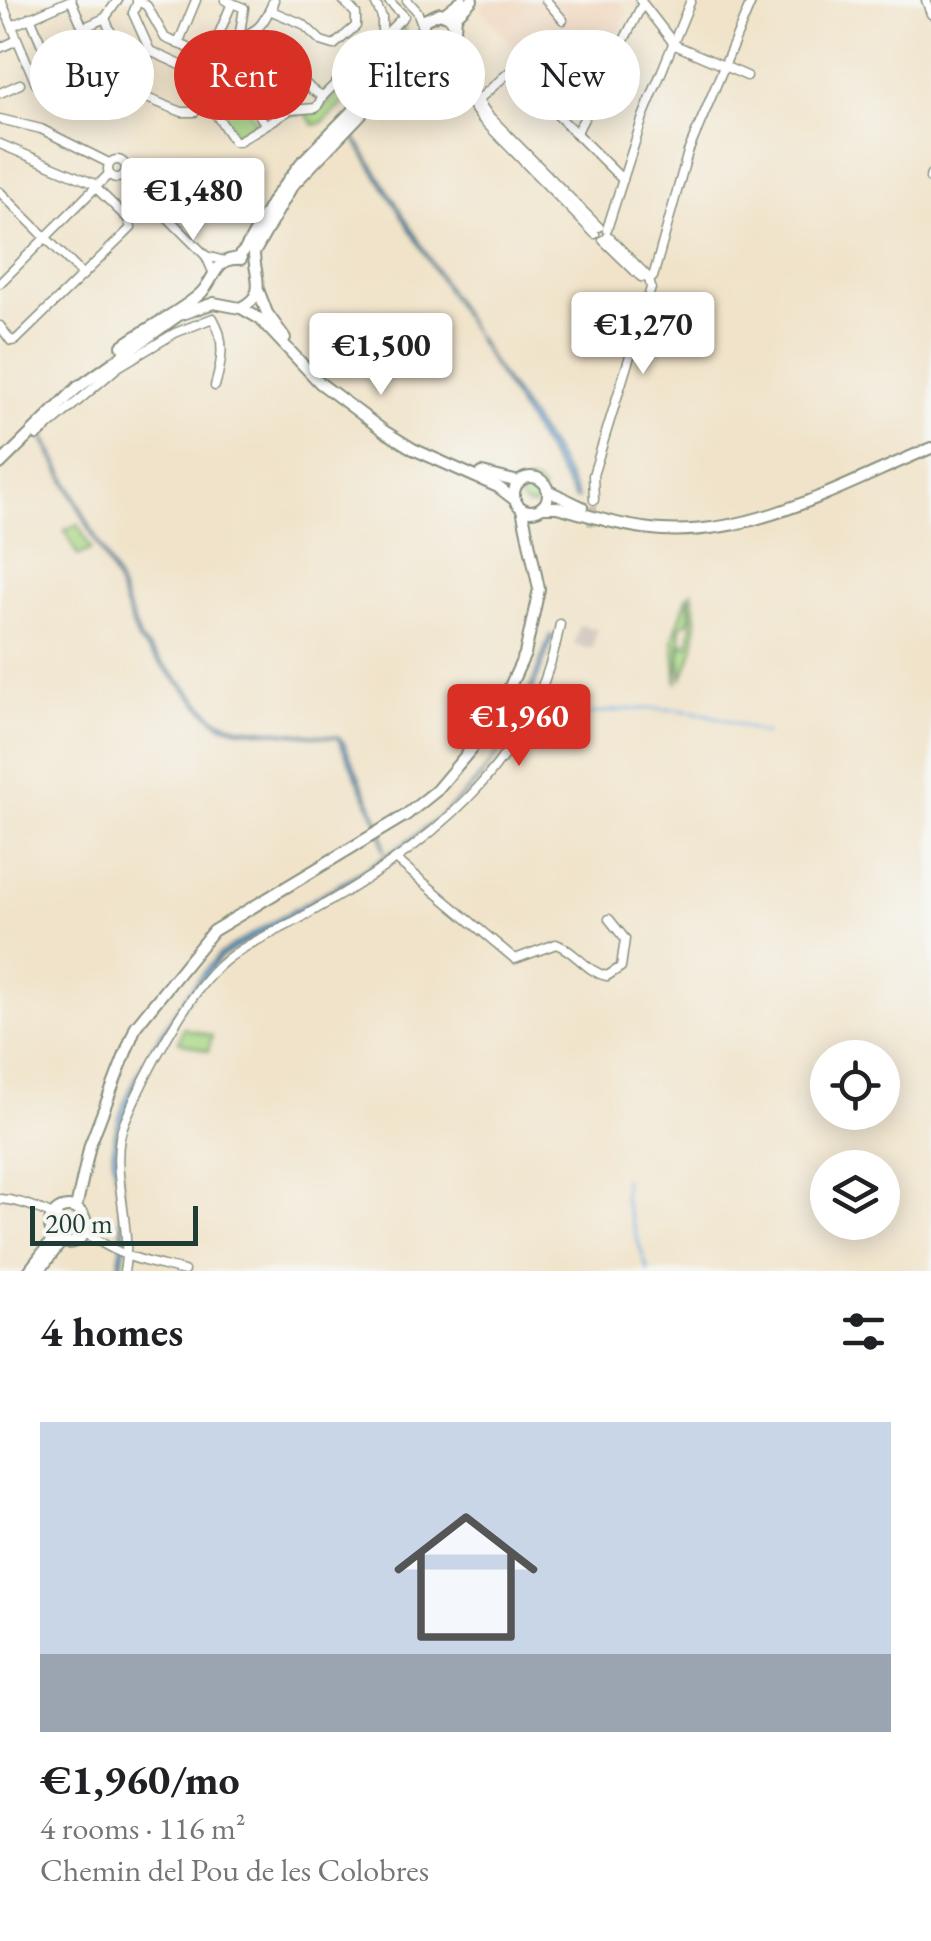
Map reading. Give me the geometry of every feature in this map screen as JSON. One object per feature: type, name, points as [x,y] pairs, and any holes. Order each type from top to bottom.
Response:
[{"type":"main road","points":[[0,464],[121,346],[196,298],[212,276],[245,250],[273,200],[301,163],[406,56],[424,24],[462,0]]},
{"type":"main road","points":[[455,30],[458,14],[472,0]]},
{"type":"main road","points":[[444,14],[455,25]]},
{"type":"main road","points":[[424,24],[428,30]]},
{"type":"main road","points":[[355,120],[292,186],[254,253],[259,290],[268,313],[289,343],[371,416],[450,461],[497,479],[519,482]]},
{"type":"main road","points":[[230,260],[248,262],[257,272]]},
{"type":"main road","points":[[212,276],[213,294],[222,304]]},
{"type":"main road","points":[[240,308],[250,303],[259,290]]},
{"type":"main road","points":[[76,389],[179,316],[214,303],[240,308],[252,312],[320,383],[414,449],[498,488],[519,504],[538,509],[556,507],[657,530],[704,530],[749,522],[931,445]]},
{"type":"main road","points":[[529,531],[514,490],[528,477],[538,478],[547,490],[574,504],[628,519],[656,524],[703,524],[778,506],[931,445]]},
{"type":"main road","points":[[76,1208],[90,1145],[136,1026],[213,931],[406,815],[445,781],[493,724],[525,654],[539,589],[529,518],[547,499],[547,490]]},
{"type":"main road","points":[[63,1208],[76,1208],[84,1216],[85,1232],[77,1241],[58,1239],[50,1226],[52,1216],[63,1208]]},
{"type":"main road","points":[[29,1271],[58,1239]]},
{"type":"main road","points":[[39,1271],[58,1239]]},
{"type":"street","points":[[1,0],[30,68]]},
{"type":"street","points":[[12,26],[47,4],[71,0],[83,28],[105,18],[118,0]]},
{"type":"street","points":[[174,42],[165,38],[148,6],[137,0],[134,13],[150,51],[174,62]]},
{"type":"street","points":[[184,30],[196,0]]},
{"type":"street","points":[[274,2],[274,12],[303,24],[321,42],[334,46],[356,26],[357,19],[343,0]]},
{"type":"street","points":[[374,0],[382,17],[382,30]]},
{"type":"street","points":[[388,0],[404,16],[390,30]]},
{"type":"street","points":[[406,0],[424,24]]},
{"type":"street","points":[[546,0],[563,20]]},
{"type":"street","points":[[603,233],[643,117],[691,0]]},
{"type":"street","points":[[594,500],[593,475],[652,288],[649,270],[688,152],[752,0]]},
{"type":"street","points":[[926,0],[931,14]]},
{"type":"street","points":[[219,30],[229,2],[244,8],[240,30]]},
{"type":"street","points":[[257,30],[274,2]]},
{"type":"street","points":[[576,134],[641,2],[675,45],[747,76]]},
{"type":"street","points":[[30,17],[36,30]]},
{"type":"street","points":[[105,18],[109,30]]},
{"type":"street","points":[[0,48],[17,40]]},
{"type":"street","points":[[485,94],[508,73],[516,74],[623,180]]},
{"type":"street","points":[[0,93],[20,84]]},
{"type":"street","points":[[220,120],[234,141],[290,110],[316,108],[332,88]]},
{"type":"street","points":[[312,90],[324,96]]},
{"type":"street","points":[[485,110],[640,277],[649,270]]},
{"type":"street","points":[[0,119],[42,128],[109,163],[122,161],[126,167],[124,174],[117,178],[109,174]]},
{"type":"street","points":[[263,120],[265,124]]},
{"type":"street","points":[[483,120],[603,233]]},
{"type":"street","points":[[0,144],[96,186],[128,219],[130,228],[16,340],[10,341],[0,326]]},
{"type":"street","points":[[0,283],[109,174],[109,163]]},
{"type":"street","points":[[124,174],[206,256],[212,276]]},
{"type":"street","points":[[0,192],[82,275]]},
{"type":"street","points":[[206,256],[230,260]]},
{"type":"street","points":[[2,264],[10,274]]},
{"type":"street","points":[[37,436],[118,368],[165,338],[213,318],[223,361],[215,386]]},
{"type":"street","points":[[124,1271],[128,1256],[120,1134],[187,1006],[225,960],[398,861],[454,814],[507,754],[540,688],[560,624]]},
{"type":"street","points":[[398,861],[515,958],[556,944],[573,952],[598,974],[607,976],[621,967],[625,938],[609,919]]},
{"type":"street","points":[[0,1198],[52,1216],[117,1252],[184,1271]]},
{"type":"shaded area","points":[[487,0],[618,0],[628,13],[619,30],[505,30],[505,37],[479,7]]},
{"type":"shaded area","points":[[579,625],[597,629],[592,649],[574,645]]},
{"type":"green space","points":[[332,99],[332,114],[314,125],[310,120],[312,111],[322,109]]},
{"type":"green space","points":[[224,120],[257,123],[240,135],[232,132]]},
{"type":"green space","points":[[531,482],[540,485],[540,503],[531,506],[522,503],[519,494],[522,485]]},
{"type":"green space","points":[[78,524],[91,549],[78,556],[65,530]]},
{"type":"green space","points":[[692,592],[696,636],[682,678],[680,651],[683,642],[689,645]]},
{"type":"green space","points":[[687,598],[690,613],[688,622],[681,626],[677,684],[673,639]]},
{"type":"green space","points":[[183,1028],[212,1036],[208,1051],[179,1042]]},
{"type":"water","points":[[346,125],[484,349],[546,441],[578,499],[575,499]]},
{"type":"water","points":[[43,427],[44,436],[117,579],[140,639],[215,718],[238,727],[338,737],[382,828],[384,852],[380,828],[338,738],[237,729],[222,725],[208,714],[138,640],[116,581],[42,436]]},
{"type":"water","points":[[550,635],[553,637],[536,682],[507,741],[479,780],[457,802],[402,851],[220,958],[178,1012],[118,1133],[125,1247],[118,1271],[121,1225],[113,1153],[117,1127],[138,1074],[170,1019],[219,955],[396,850],[460,798],[488,767],[508,736]]},
{"type":"waterway","points":[[523,729],[588,714],[654,709],[707,715],[765,734]]},
{"type":"waterway","points":[[624,1178],[624,1199],[648,1271]]},
{"type":"tunnel","points":[[591,526],[594,500]]}]
